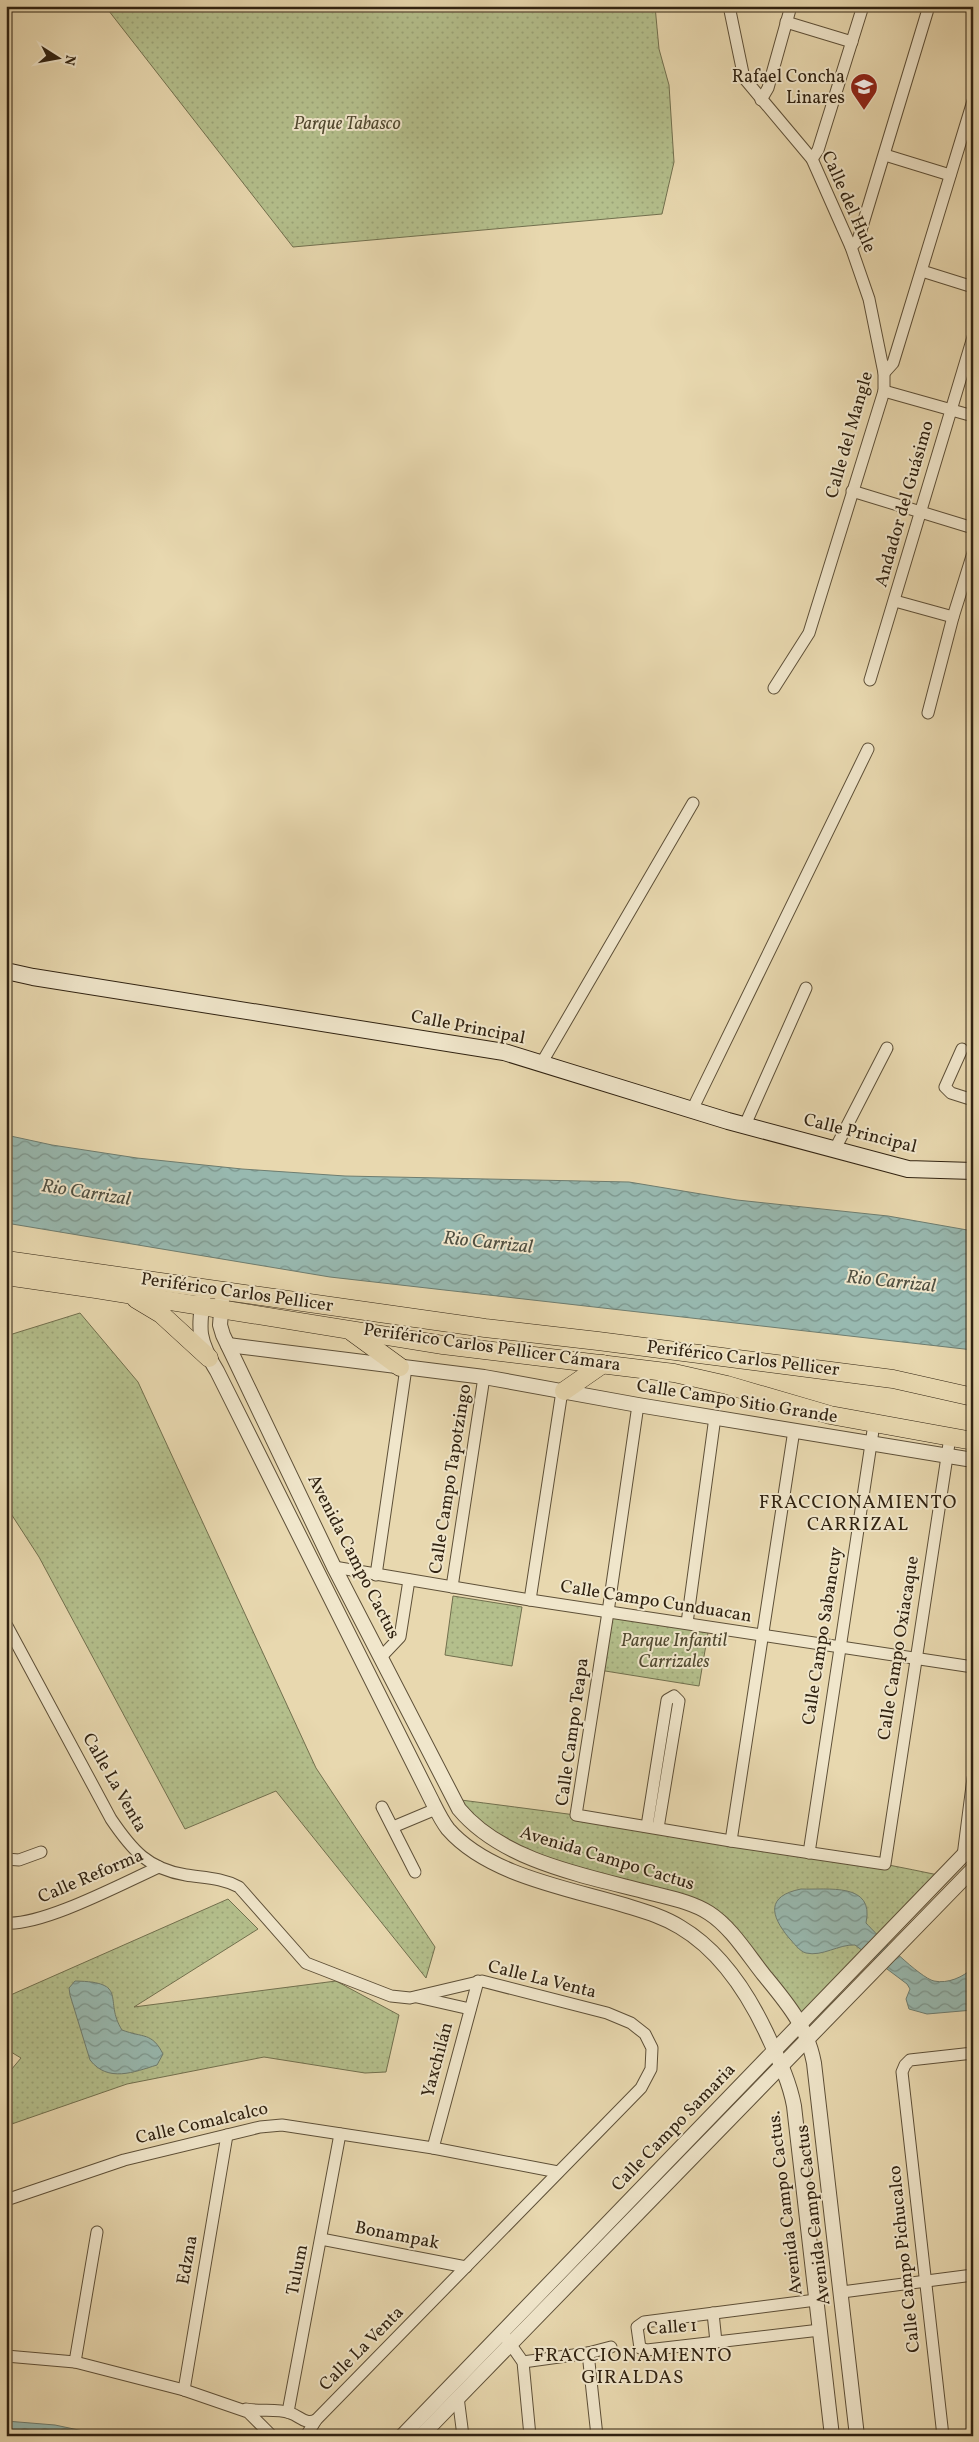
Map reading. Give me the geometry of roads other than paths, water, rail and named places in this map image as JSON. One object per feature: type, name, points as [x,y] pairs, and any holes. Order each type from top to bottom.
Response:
[{"type":"main road","name":"Calle Principal","points":[[6,970],[33,977],[504,1052],[692,1110],[908,1169],[973,1171]]},
{"type":"main road","name":"Periférico Carlos Pellicer","points":[[6,1260],[222,1301],[598,1340],[893,1379],[973,1397]]},
{"type":"main road","points":[[6,1276],[124,1293],[203,1298]]},
{"type":"main road","points":[[124,1293],[161,1314],[209,1358]]},
{"type":"main road","name":"Periférico Carlos Pellicer Cámara","points":[[222,1301],[347,1329],[444,1345],[674,1373],[727,1385],[830,1415],[973,1441]]},
{"type":"main road","points":[[347,1329],[403,1367]]},
{"type":"main road","points":[[563,1391],[603,1364]]},
{"type":"street","name":"Calle del Hule","points":[[729,6],[744,78],[812,159],[851,247],[868,299],[884,373]]},
{"type":"street","points":[[761,100],[768,88],[791,6]]},
{"type":"street","points":[[812,159],[818,150],[863,6]]},
{"type":"street","points":[[851,247],[858,240],[929,6]]},
{"type":"street","points":[[786,22],[852,42]]},
{"type":"street","name":"Calle del Mangle","points":[[774,688],[810,633],[884,391],[884,373],[893,363],[973,101]]},
{"type":"street","points":[[885,155],[950,175]]},
{"type":"street","points":[[922,271],[973,287]]},
{"type":"street","name":"Andador del Guásimo","points":[[870,680],[973,337]]},
{"type":"street","points":[[884,391],[973,416]]},
{"type":"street","points":[[852,491],[973,528]]},
{"type":"street","points":[[928,713],[952,617],[973,553]]},
{"type":"street","points":[[895,601],[952,617]]},
{"type":"street","points":[[692,1110],[868,749]]},
{"type":"street","points":[[541,1064],[693,803]]},
{"type":"street","points":[[745,1125],[806,988]]},
{"type":"street","points":[[835,1149],[888,1048]]},
{"type":"street","points":[[962,1049],[945,1087],[951,1093],[973,1100]]},
{"type":"street","name":"Avenida Campo Cactus.","points":[[203,1298],[201,1338],[209,1358],[436,1809],[449,1830],[470,1848],[491,1862],[660,1916],[682,1928],[714,1956],[744,1992],[781,2064],[794,2106],[832,2436]]},
{"type":"street","name":"Avenida Campo Cactus","points":[[222,1301],[221,1330],[334,1567],[382,1656],[453,1799],[474,1826],[504,1847],[530,1858],[693,1905],[709,1913],[743,1949],[801,2023],[808,2038],[814,2063],[842,2292],[857,2436]]},
{"type":"street","name":"Calle Campo Sitio Grande","points":[[228,1345],[484,1377],[638,1405],[973,1460]]},
{"type":"street","points":[[376,1575],[403,1367]]},
{"type":"street","name":"Calle Campo Tapotzingo","points":[[452,1587],[484,1377]]},
{"type":"street","points":[[530,1600],[563,1391]]},
{"type":"street","name":"Calle Campo Teapa","points":[[638,1405],[576,1815],[885,1864]]},
{"type":"street","points":[[687,1623],[714,1417]]},
{"type":"street","name":"Calle Campo Sabancuy","points":[[809,1853],[874,1424]]},
{"type":"street","points":[[731,1841],[794,1430]]},
{"type":"street","name":"Calle Campo Oxiacaque","points":[[885,1864],[950,1437]]},
{"type":"street","name":"Calle Campo Cunduacan","points":[[334,1567],[530,1600],[973,1668]]},
{"type":"street","points":[[382,1656],[400,1637],[409,1580]]},
{"type":"street","name":"Calle La Venta","points":[[6,1624],[112,1819],[132,1849],[144,1859],[159,1867],[185,1875],[225,1880],[239,1887],[311,1966],[391,1996],[404,1998],[478,1981],[613,2015],[639,2028],[649,2040],[652,2062],[643,2086],[316,2420],[306,2436]]},
{"type":"street","points":[[674,1696],[679,1701],[653,1827],[667,1702],[668,1697],[674,1696]]},
{"type":"street","points":[[968,1851],[973,1778]]},
{"type":"street","points":[[382,1807],[415,1872]]},
{"type":"street","points":[[393,1827],[436,1809]]},
{"type":"street","name":"Calle Campo Samaria","points":[[421,2436],[458,2397],[506,2338],[774,2051],[968,1851]]},
{"type":"street","points":[[6,1859],[20,1860],[41,1852]]},
{"type":"street","name":"Calle Reforma","points":[[6,1923],[20,1923],[45,1916],[159,1867]]},
{"type":"street","name":"Calle Campo Samaria","points":[[402,2436],[506,2338],[808,2038],[973,1869]]},
{"type":"street","name":"Yaxchilán","points":[[433,2148],[478,1981]]},
{"type":"street","points":[[415,1996],[470,2009]]},
{"type":"street","name":"Calle Campo Pichucalco","points":[[942,2436],[902,2078],[904,2067],[910,2060],[973,2053]]},
{"type":"street","name":"Calle Comalcalco","points":[[6,2200],[124,2160],[260,2127],[288,2125],[433,2148],[558,2172]]},
{"type":"street","name":"Tulum","points":[[288,2412],[340,2134]]},
{"type":"street","name":"Edzna","points":[[184,2390],[227,2135]]},
{"type":"street","points":[[75,2362],[98,2232]]},
{"type":"street","name":"Bonampak","points":[[321,2239],[466,2267]]},
{"type":"street","points":[[842,2292],[973,2275]]},
{"type":"street","name":"Calle 1","points":[[816,2300],[640,2324],[637,2330],[638,2345],[640,2348],[647,2350],[820,2330]]},
{"type":"street","points":[[713,2313],[716,2342]]},
{"type":"street","points":[[506,2338],[523,2362],[530,2436]]},
{"type":"street","points":[[523,2362],[588,2353],[611,2347]]},
{"type":"street","points":[[588,2353],[597,2436]]},
{"type":"street","points":[[6,2356],[75,2362],[184,2390],[237,2407],[260,2412],[288,2412],[308,2422],[316,2420]]},
{"type":"street","points":[[458,2397],[463,2436]]},
{"type":"street","points":[[237,2407],[253,2416],[272,2436]]},
{"type":"water","name":"Rio Carrizal","points":[[6,1135],[52,1145],[137,1158],[242,1169],[345,1176],[629,1182],[737,1200],[888,1216],[973,1231],[973,1350],[330,1277],[6,1223]]},
{"type":"water","points":[[801,1889],[836,1889],[857,1894],[867,1910],[866,1923],[899,1955],[919,1972],[934,1981],[950,1981],[973,1968],[973,2010],[927,2014],[909,2009],[906,1999],[910,1989],[907,1984],[855,1945],[812,1954],[801,1951],[778,1922],[775,1908],[782,1896]]},
{"type":"water","points":[[75,1981],[92,1982],[109,1989],[112,1995],[114,2010],[122,2030],[151,2039],[159,2047],[163,2054],[157,2065],[130,2073],[113,2074],[97,2067],[90,2060],[70,1995],[69,1988]]},
{"type":"water","points":[[6,2421],[55,2425],[107,2436],[6,2436]]},
{"type":"place","name":"Rafael Concha Linares","points":[[864,111]]},
{"type":"district","name":"FRACCIONAMIENTO CARRIZAL","points":[[858,1514]]},
{"type":"district","name":"FRACCIONAMIENTO GIRALDAS","points":[[633,2367]]},
{"type":"park label","name":"Parque Tabasco","points":[[347,124]]},
{"type":"park label","name":"Parque Infantil Carrizales","points":[[674,1651]]}]
